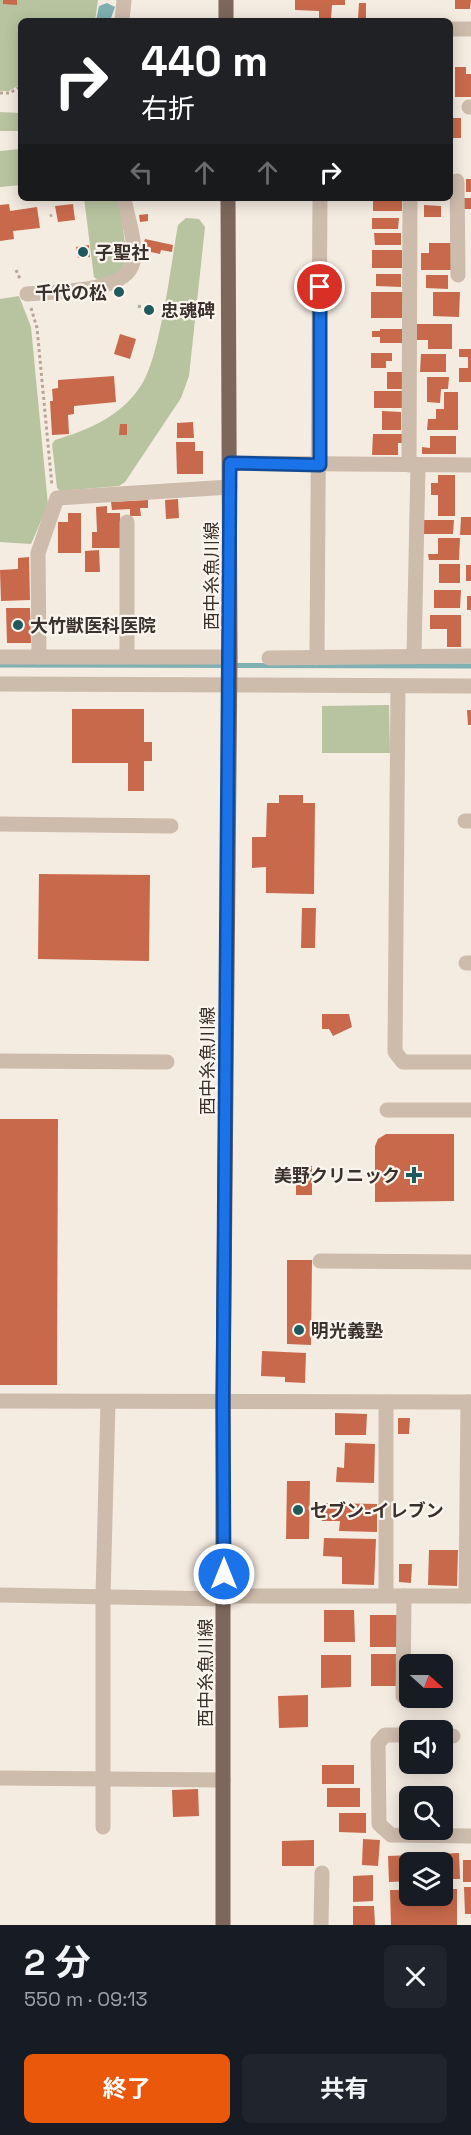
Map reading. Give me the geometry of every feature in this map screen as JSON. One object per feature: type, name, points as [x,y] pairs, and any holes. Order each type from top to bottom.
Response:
[{"type":"main road","points":[[226,0],[226,18]]},
{"type":"main road","name":"西中糸魚川線","points":[[223,1925],[223,1402],[230,657],[228,201]]},
{"type":"street","points":[[122,18],[124,0]]},
{"type":"street","points":[[453,29],[471,29]]},
{"type":"street","points":[[457,181],[464,222],[458,275]]},
{"type":"street","points":[[27,294],[112,285],[126,275],[134,255],[125,201]]},
{"type":"street","points":[[317,658],[320,201]]},
{"type":"street","points":[[410,201],[414,656]]},
{"type":"street","points":[[230,463],[471,465]]},
{"type":"street","points":[[39,657],[38,553],[57,498],[230,487]]},
{"type":"street","points":[[127,522],[127,656]]},
{"type":"street","points":[[269,658],[471,656]]},
{"type":"street","points":[[0,657],[230,657]]},
{"type":"street","points":[[0,684],[471,686]]},
{"type":"street","points":[[398,686],[395,1052],[403,1062],[471,1062]]},
{"type":"street","points":[[0,824],[171,826]]},
{"type":"street","points":[[0,1061],[167,1062]]},
{"type":"street","points":[[387,1110],[471,1110]]},
{"type":"street","points":[[320,1261],[471,1262]]},
{"type":"street","points":[[0,1401],[470,1402],[469,1596],[0,1595]]},
{"type":"street","points":[[103,1827],[103,1596],[108,1402]]},
{"type":"street","points":[[386,1402],[386,1595]]},
{"type":"street","points":[[403,1654],[404,1596]]},
{"type":"street","points":[[399,1736],[385,1735],[378,1743],[379,1824],[391,1835],[471,1836]]},
{"type":"street","points":[[0,1778],[224,1780]]},
{"type":"street","points":[[321,1925],[322,1873]]},
{"type":"path","points":[[0,93],[10,93],[18,88]]},
{"type":"path","points":[[16,270],[27,294],[37,328],[53,491]]},
{"type":"green space","points":[[0,0],[98,0],[95,18],[18,18],[18,86],[9,91],[0,91]]},
{"type":"green space","points":[[0,112],[18,113],[18,131],[0,131]]},
{"type":"green space","points":[[18,149],[18,185],[0,187],[0,151]]},
{"type":"green space","points":[[84,201],[119,201],[127,258],[123,267],[108,278],[99,281],[94,277]]},
{"type":"green space","points":[[186,218],[199,219],[205,227],[189,376],[181,398],[125,482],[119,486],[60,491],[57,488],[52,444],[55,440],[91,427],[123,407],[140,387],[147,374],[159,334],[178,225]]},
{"type":"green space","points":[[19,296],[31,327],[48,505],[31,544],[0,542],[0,299]]},
{"type":"green space","points":[[389,705],[390,753],[322,753],[322,706]]},
{"type":"water","points":[[107,3],[115,7],[111,18],[97,18],[99,6]]},
{"type":"building","points":[[3,0],[17,0],[17,5],[3,4]]},
{"type":"building","points":[[295,0],[345,0],[345,5],[332,5],[331,18],[319,18],[319,11],[295,10]]},
{"type":"building","points":[[455,0],[471,0],[470,9],[455,9]]},
{"type":"building","points":[[359,3],[366,3],[366,18],[358,18]]},
{"type":"building","points":[[455,67],[466,67],[466,74],[471,74],[471,97],[455,97]]},
{"type":"building","points":[[453,118],[461,118],[461,138],[453,138]]},
{"type":"building","points":[[466,179],[471,179],[471,192],[466,192]]},
{"type":"building","points":[[464,198],[471,198],[471,209],[464,209]]},
{"type":"building","points":[[373,201],[402,201],[402,211],[373,211]]},
{"type":"building","points":[[9,204],[10,211],[37,207],[40,228],[13,231],[14,239],[0,241],[0,205]]},
{"type":"building","points":[[73,204],[75,220],[58,222],[55,206]]},
{"type":"building","points":[[424,205],[441,206],[441,217],[424,217]]},
{"type":"building","points":[[148,214],[148,221],[140,222],[139,215]]},
{"type":"building","points":[[372,218],[399,218],[398,229],[372,229]]},
{"type":"building","points":[[374,233],[401,233],[401,245],[375,245]]},
{"type":"building","points":[[145,239],[173,245],[172,252],[161,250],[160,254],[151,252],[151,248],[143,246]]},
{"type":"building","points":[[429,243],[452,243],[452,270],[421,270],[421,253],[429,253]]},
{"type":"building","name":"子聖社","points":[[89,245],[90,257],[78,258],[76,247]]},
{"type":"building","points":[[372,250],[402,250],[402,268],[372,268]]},
{"type":"building","points":[[376,274],[401,274],[401,287],[376,286]]},
{"type":"building","points":[[426,275],[448,275],[448,289],[426,288]]},
{"type":"building","points":[[371,292],[403,292],[402,318],[371,318]]},
{"type":"building","points":[[433,292],[460,292],[459,317],[433,316]]},
{"type":"building","points":[[417,324],[452,324],[452,349],[428,349],[428,340],[417,340]]},
{"type":"building","points":[[380,329],[402,329],[402,343],[380,343],[380,337],[372,337],[372,331],[380,331]]},
{"type":"building","points":[[120,334],[136,339],[130,359],[114,354]]},
{"type":"building","points":[[459,349],[471,349],[471,382],[459,382],[459,368],[468,368],[468,357],[459,357]]},
{"type":"building","points":[[371,353],[392,353],[392,361],[386,361],[386,368],[371,368]]},
{"type":"building","points":[[421,354],[446,354],[446,372],[420,372]]},
{"type":"building","points":[[387,372],[403,372],[402,389],[387,389]]},
{"type":"building","points":[[114,376],[116,402],[74,406],[74,414],[68,415],[69,434],[52,435],[50,401],[53,401],[52,389],[58,388],[58,380]]},
{"type":"building","points":[[427,377],[449,377],[448,389],[441,389],[440,403],[427,402]]},
{"type":"building","points":[[374,391],[402,391],[402,408],[374,408]]},
{"type":"building","points":[[444,392],[458,392],[458,430],[427,430],[428,419],[436,419],[436,409],[444,409]]},
{"type":"building","points":[[382,411],[401,412],[401,430],[382,430]]},
{"type":"building","points":[[193,422],[194,438],[177,438],[177,423]]},
{"type":"building","points":[[120,424],[127,424],[127,435],[119,435]]},
{"type":"building","points":[[373,434],[402,434],[402,443],[398,443],[398,455],[372,455]]},
{"type":"building","points":[[430,436],[456,436],[456,454],[422,454],[422,447],[430,448]]},
{"type":"building","points":[[176,442],[195,442],[195,451],[203,451],[203,474],[177,474]]},
{"type":"building","points":[[438,475],[455,475],[455,516],[438,516],[438,495],[431,495],[431,483],[438,483]]},
{"type":"building","points":[[178,499],[179,518],[166,519],[165,500]]},
{"type":"building","points":[[148,500],[148,508],[140,508],[141,516],[130,516],[130,509],[112,510],[111,502]]},
{"type":"building","points":[[107,506],[107,513],[120,513],[121,548],[92,548],[92,532],[97,532],[96,507]]},
{"type":"building","points":[[68,513],[81,513],[81,553],[58,553],[58,522],[68,522]]},
{"type":"building","points":[[461,517],[471,517],[471,535],[460,535]]},
{"type":"building","points":[[423,520],[454,520],[453,534],[423,534]]},
{"type":"building","points":[[438,538],[460,538],[459,560],[429,560],[428,554],[438,554]]},
{"type":"building","points":[[99,550],[100,572],[85,572],[85,551]]},
{"type":"building","points":[[29,557],[30,600],[1,601],[0,570],[18,569],[18,558]]},
{"type":"building","points":[[439,564],[460,564],[460,583],[439,583]]},
{"type":"building","points":[[466,565],[471,565],[471,581],[466,581]]},
{"type":"building","points":[[434,590],[461,590],[460,608],[434,608]]},
{"type":"building","points":[[467,596],[471,596],[471,610],[467,610]]},
{"type":"building","name":"大竹獣医科医院","points":[[6,608],[30,608],[31,643],[7,643]]},
{"type":"building","points":[[430,615],[461,615],[461,647],[447,647],[447,629],[430,629]]},
{"type":"building","points":[[72,709],[144,709],[144,742],[152,742],[152,761],[144,761],[144,791],[128,791],[128,763],[72,763]]},
{"type":"building","points":[[467,710],[471,710],[471,725],[468,725]]},
{"type":"building","points":[[279,795],[303,795],[303,803],[315,803],[314,894],[266,893],[266,867],[252,868],[252,837],[266,837],[267,803],[279,803]]},
{"type":"building","points":[[39,874],[150,875],[149,961],[38,959]]},
{"type":"building","points":[[302,908],[316,908],[315,948],[301,948]]},
{"type":"building","points":[[322,1014],[349,1014],[352,1027],[333,1036],[329,1029],[322,1029]]},
{"type":"building","points":[[0,1119],[58,1119],[57,1385],[0,1385]]},
{"type":"building","name":"美野クリニック","points":[[386,1134],[454,1134],[454,1201],[375,1202],[375,1146],[378,1139]]},
{"type":"building","points":[[296,1166],[312,1166],[312,1195],[296,1195]]},
{"type":"building","points":[[287,1260],[312,1260],[311,1345],[287,1344]]},
{"type":"building","points":[[262,1351],[306,1353],[305,1383],[285,1382],[285,1377],[261,1376]]},
{"type":"building","points":[[335,1413],[367,1414],[366,1435],[335,1435]]},
{"type":"building","points":[[398,1418],[410,1418],[409,1434],[398,1434]]},
{"type":"building","points":[[345,1443],[375,1444],[374,1483],[336,1482],[337,1467],[344,1468]]},
{"type":"building","name":"セブン-イレブン","points":[[287,1481],[310,1481],[309,1539],[286,1539]]},
{"type":"building","points":[[323,1503],[377,1504],[377,1532],[339,1531],[340,1521],[322,1521]]},
{"type":"building","points":[[324,1538],[376,1539],[374,1585],[342,1584],[342,1557],[323,1556]]},
{"type":"building","points":[[429,1550],[458,1550],[457,1586],[428,1585]]},
{"type":"building","points":[[399,1564],[412,1564],[411,1583],[399,1582]]},
{"type":"building","points":[[324,1610],[354,1610],[355,1642],[324,1642]]},
{"type":"building","points":[[370,1615],[400,1615],[400,1647],[370,1647]]},
{"type":"building","points":[[371,1654],[399,1654],[399,1686],[371,1686]]},
{"type":"building","points":[[321,1655],[351,1655],[351,1687],[321,1688]]},
{"type":"building","points":[[308,1695],[308,1727],[279,1728],[278,1696]]},
{"type":"building","points":[[322,1765],[354,1765],[354,1784],[322,1784]]},
{"type":"building","points":[[327,1788],[360,1788],[360,1807],[327,1807]]},
{"type":"building","points":[[198,1789],[199,1816],[173,1817],[172,1790]]},
{"type":"building","points":[[339,1813],[366,1813],[366,1833],[339,1832]]},
{"type":"building","points":[[363,1839],[380,1840],[378,1866],[362,1865]]},
{"type":"building","points":[[314,1840],[314,1866],[282,1866],[282,1841]]},
{"type":"building","points":[[453,1853],[459,1853],[460,1879],[453,1879]]},
{"type":"building","points":[[388,1856],[399,1856],[399,1882],[389,1882]]},
{"type":"building","points":[[463,1860],[471,1860],[471,1882],[463,1882]]},
{"type":"building","points":[[373,1875],[373,1901],[353,1902],[353,1876]]},
{"type":"building","points":[[464,1887],[471,1887],[471,1914],[465,1914]]},
{"type":"building","points":[[453,1889],[457,1889],[457,1925],[391,1925],[390,1890],[399,1890],[399,1906],[453,1906]]},
{"type":"building","points":[[353,1906],[374,1906],[375,1925],[353,1925]]},
{"type":"waterway","points":[[0,665],[471,666]]},
{"type":"place","name":"子聖社","points":[[83,252]]},
{"type":"place","name":"千代の松","points":[[119,292]]},
{"type":"place","name":"忠魂碑","points":[[149,310]]},
{"type":"place","name":"大竹獣医科医院","points":[[18,625]]},
{"type":"place","name":"美野クリニック","points":[[414,1175]]},
{"type":"place","name":"明光義塾","points":[[299,1330]]},
{"type":"place","name":"セブン-イレブン","points":[[298,1510]]},
{"type":"route","points":[[224,1574],[223,1402],[227,1108],[230,463],[320,465],[320,287]]}]
